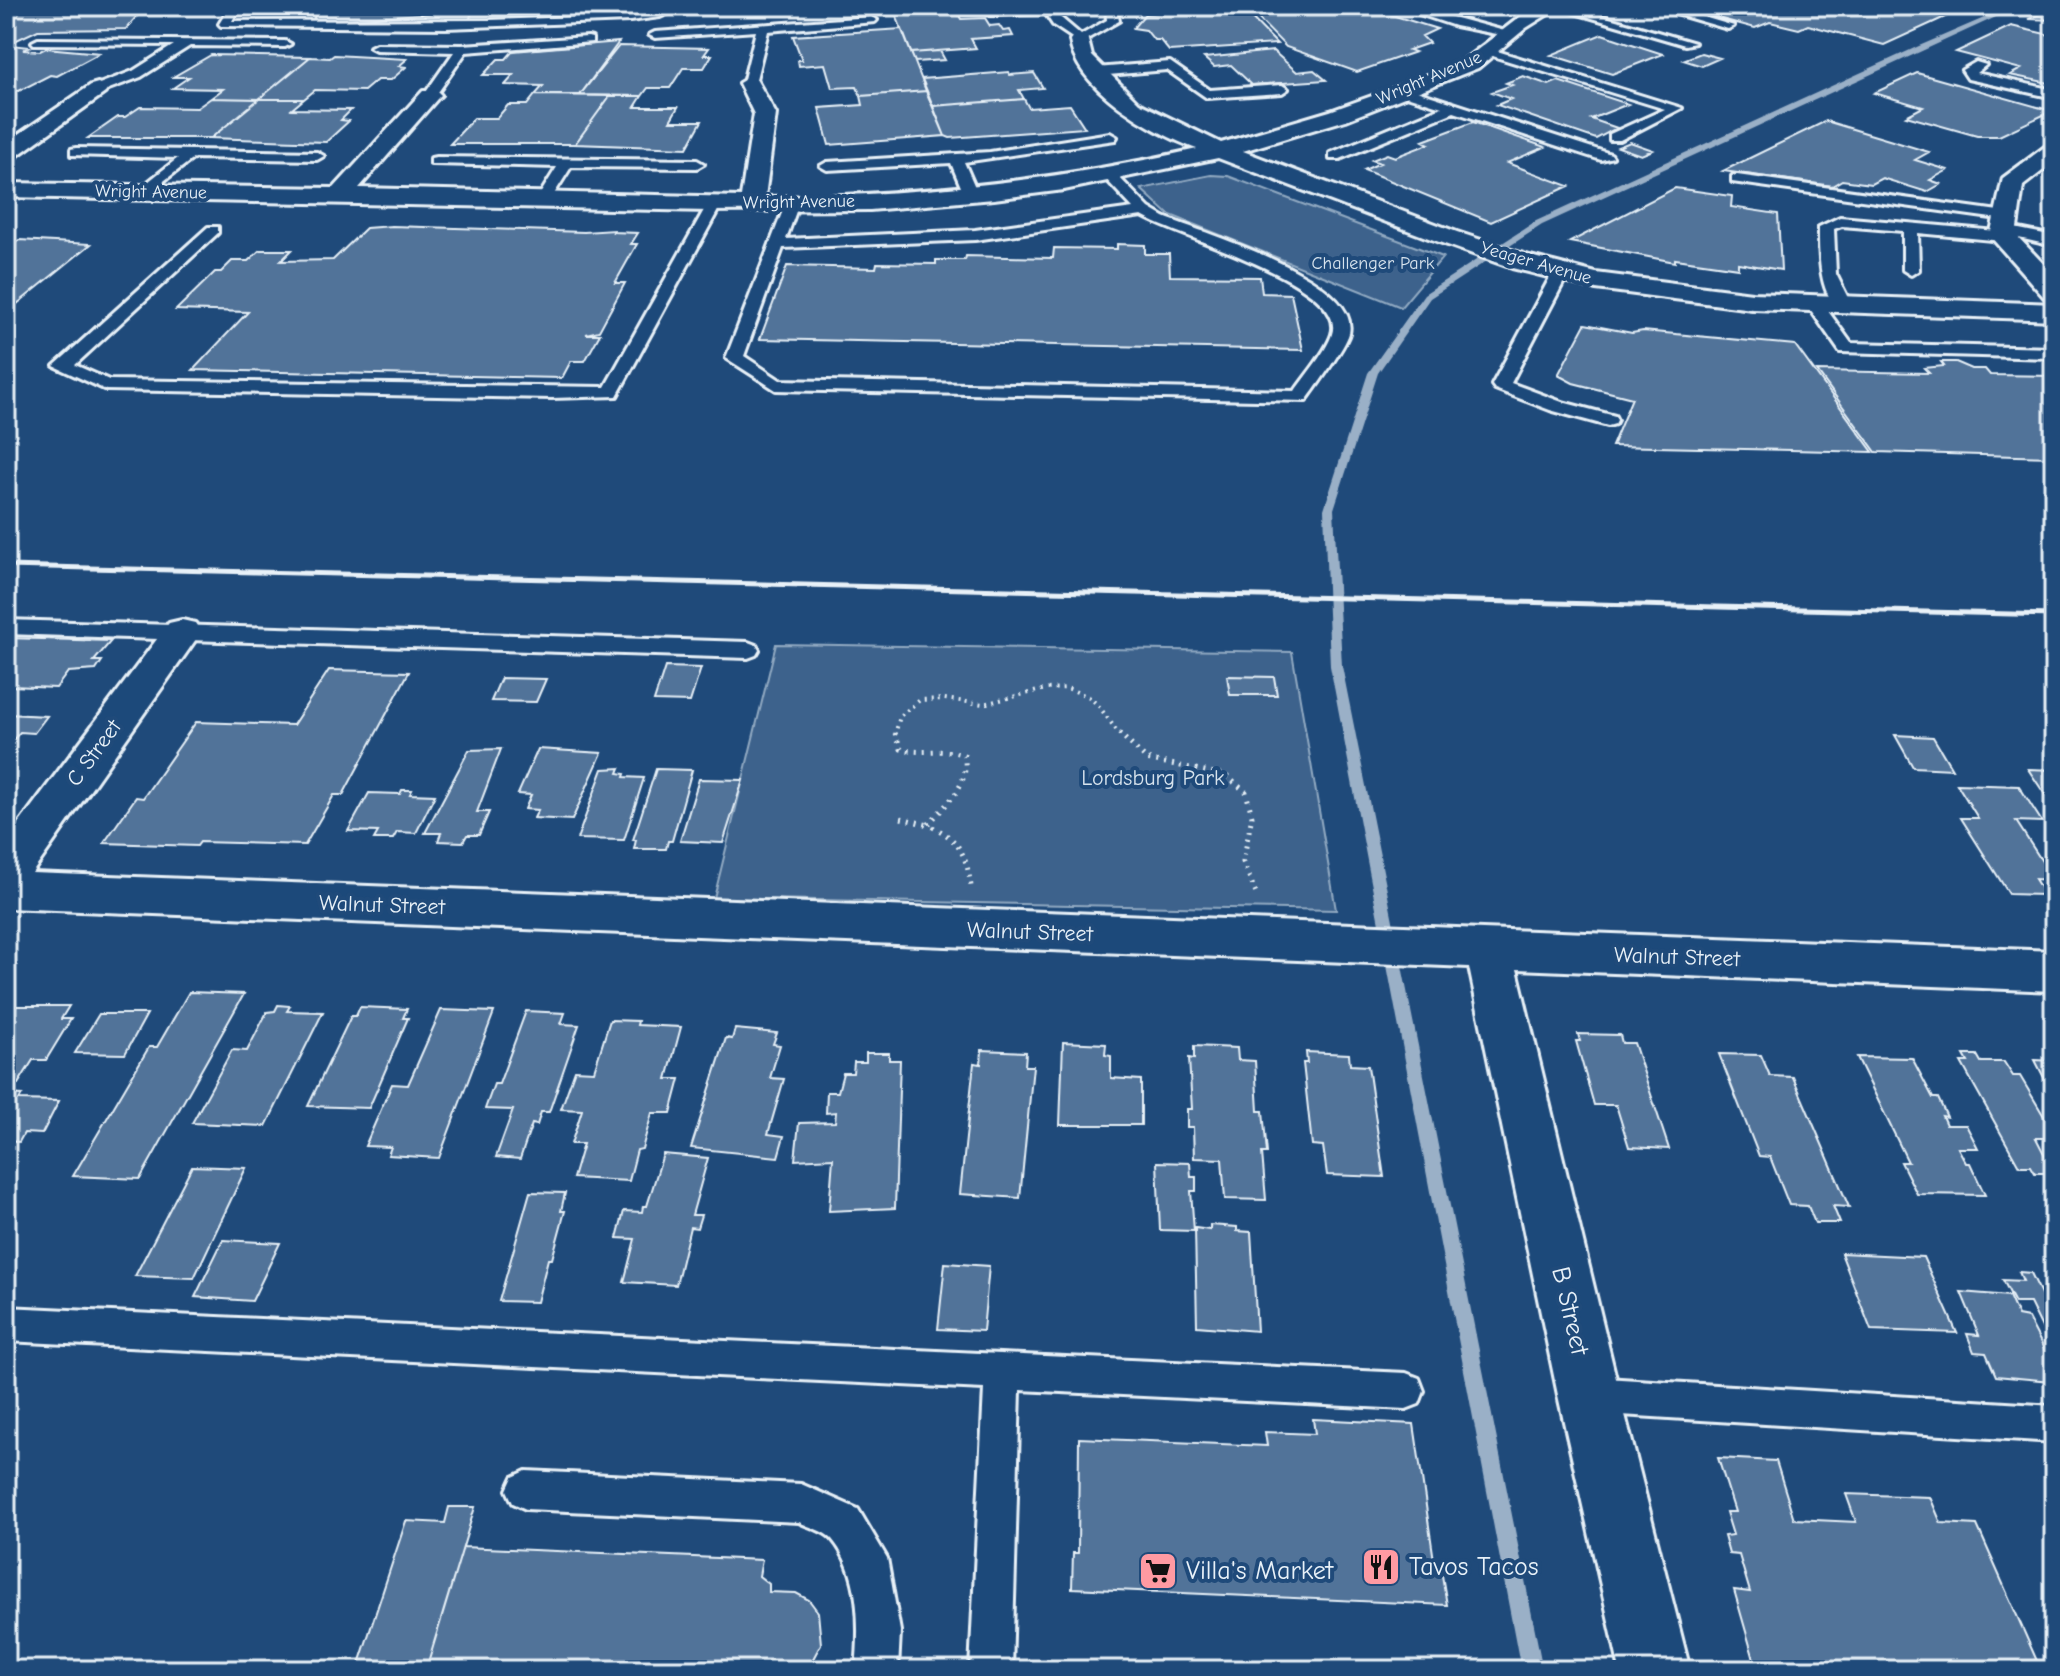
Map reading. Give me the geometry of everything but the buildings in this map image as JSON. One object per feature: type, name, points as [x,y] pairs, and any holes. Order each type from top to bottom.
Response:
[{"type":"street","name":"Wright Avenue","points":[[6,190],[715,203],[920,199],[971,194],[1110,176],[1223,152],[1404,91],[1459,69],[1490,52],[1506,33],[1524,19],[1554,6]]},
{"type":"street","name":"Yeager Avenue","points":[[1080,40],[1082,57],[1131,108],[1223,152],[1521,262],[1596,281],[1752,301],[2053,307]]},
{"type":"street","points":[[749,83],[765,114],[757,186],[751,203]]},
{"type":"street","points":[[6,153],[98,89]]},
{"type":"street","points":[[340,195],[430,95]]},
{"type":"street","points":[[2053,307],[2004,228],[2011,183],[2054,151]]},
{"type":"street","name":"C Street","points":[[6,875],[182,632]]},
{"type":"street","name":"Walnut Street","points":[[6,890],[2054,971]]},
{"type":"street","name":"B Street","points":[[1464,949],[1589,1395],[1655,1670]]},
{"type":"lane","points":[[235,6],[225,24],[463,27],[620,18],[658,13],[679,6]]},
{"type":"lane","points":[[742,6],[757,9],[803,6]]},
{"type":"lane","points":[[990,12],[1048,10],[1057,23],[1080,40],[1113,21],[1111,6]]},
{"type":"lane","points":[[1400,6],[1459,24],[1506,33]]},
{"type":"lane","points":[[1554,6],[1689,43]]},
{"type":"lane","points":[[1658,6],[1728,26]]},
{"type":"lane","points":[[655,35],[871,20]]},
{"type":"lane","points":[[749,83],[763,28]]},
{"type":"lane","points":[[376,47],[462,49],[588,40]]},
{"type":"lane","points":[[38,42],[285,44]]},
{"type":"lane","points":[[98,89],[137,74],[188,42]]},
{"type":"lane","points":[[430,95],[462,49]]},
{"type":"lane","points":[[1490,52],[1676,108],[1615,137]]},
{"type":"lane","points":[[1980,65],[1968,70],[1972,76],[2054,94]]},
{"type":"lane","points":[[1096,72],[1170,66],[1207,94],[1282,89]]},
{"type":"lane","points":[[1404,91],[1606,157]]},
{"type":"lane","points":[[1335,156],[1454,107]]},
{"type":"lane","points":[[827,166],[956,159],[1110,137]]},
{"type":"lane","points":[[76,152],[317,156]]},
{"type":"lane","points":[[144,192],[191,154]]},
{"type":"lane","points":[[956,159],[971,194]]},
{"type":"lane","points":[[436,161],[697,164]]},
{"type":"lane","points":[[544,199],[566,163]]},
{"type":"lane","points":[[792,203],[735,358],[776,385],[1300,397],[1341,334],[1341,318],[1332,302],[1303,279],[1144,211],[1110,176]]},
{"type":"lane","points":[[1737,179],[2004,228],[2054,241]]},
{"type":"lane","points":[[213,230],[63,366],[106,385],[611,392],[715,203]]},
{"type":"lane","points":[[778,244],[975,235],[1144,211]]},
{"type":"lane","points":[[1843,304],[1828,274],[1826,227],[1840,221],[2004,228]]},
{"type":"lane","points":[[1910,226],[1911,270]]},
{"type":"lane","points":[[1561,272],[1501,385],[1556,406],[1608,420]]},
{"type":"lane","points":[[1814,303],[1846,348],[2054,353]]},
{"type":"lane","points":[[6,627],[748,650]]},
{"type":"lane","points":[[6,1324],[1406,1391]]},
{"type":"lane","points":[[991,1670],[1003,1372]]},
{"type":"lane","points":[[1589,1395],[2054,1424]]},
{"type":"lane","points":[[526,1490],[801,1503],[844,1523],[867,1558],[880,1631],[877,1670]]},
{"type":"path","points":[[928,825],[965,782],[969,769],[964,755],[949,748],[913,754],[901,749],[894,737],[895,724],[913,701],[925,697],[979,704],[997,703],[1036,690],[1061,687],[1081,692],[1102,708],[1127,743],[1143,758],[1164,765],[1215,771],[1231,777],[1247,793],[1253,807],[1250,834],[1242,857],[1260,903]]},
{"type":"path","points":[[901,818],[951,834],[962,846],[971,897]]},
{"type":"green space","name":"Challenger Park","points":[[1211,175],[1228,176],[1443,257],[1401,307],[1168,214],[1141,189]]},
{"type":"green space","name":"Lordsburg Park","points":[[776,644],[1292,652],[1336,910],[714,898]]},
{"type":"waterway","points":[[1532,1670],[1336,666],[1329,509],[1373,373],[1427,296],[1539,223],[2017,6]]},
{"type":"railway","points":[[6,566],[2054,615]]},
{"type":"place","name":"Tavos Tacos","points":[[1381,1567]]},
{"type":"place","name":"Villa's Market","points":[[1158,1571]]}]
